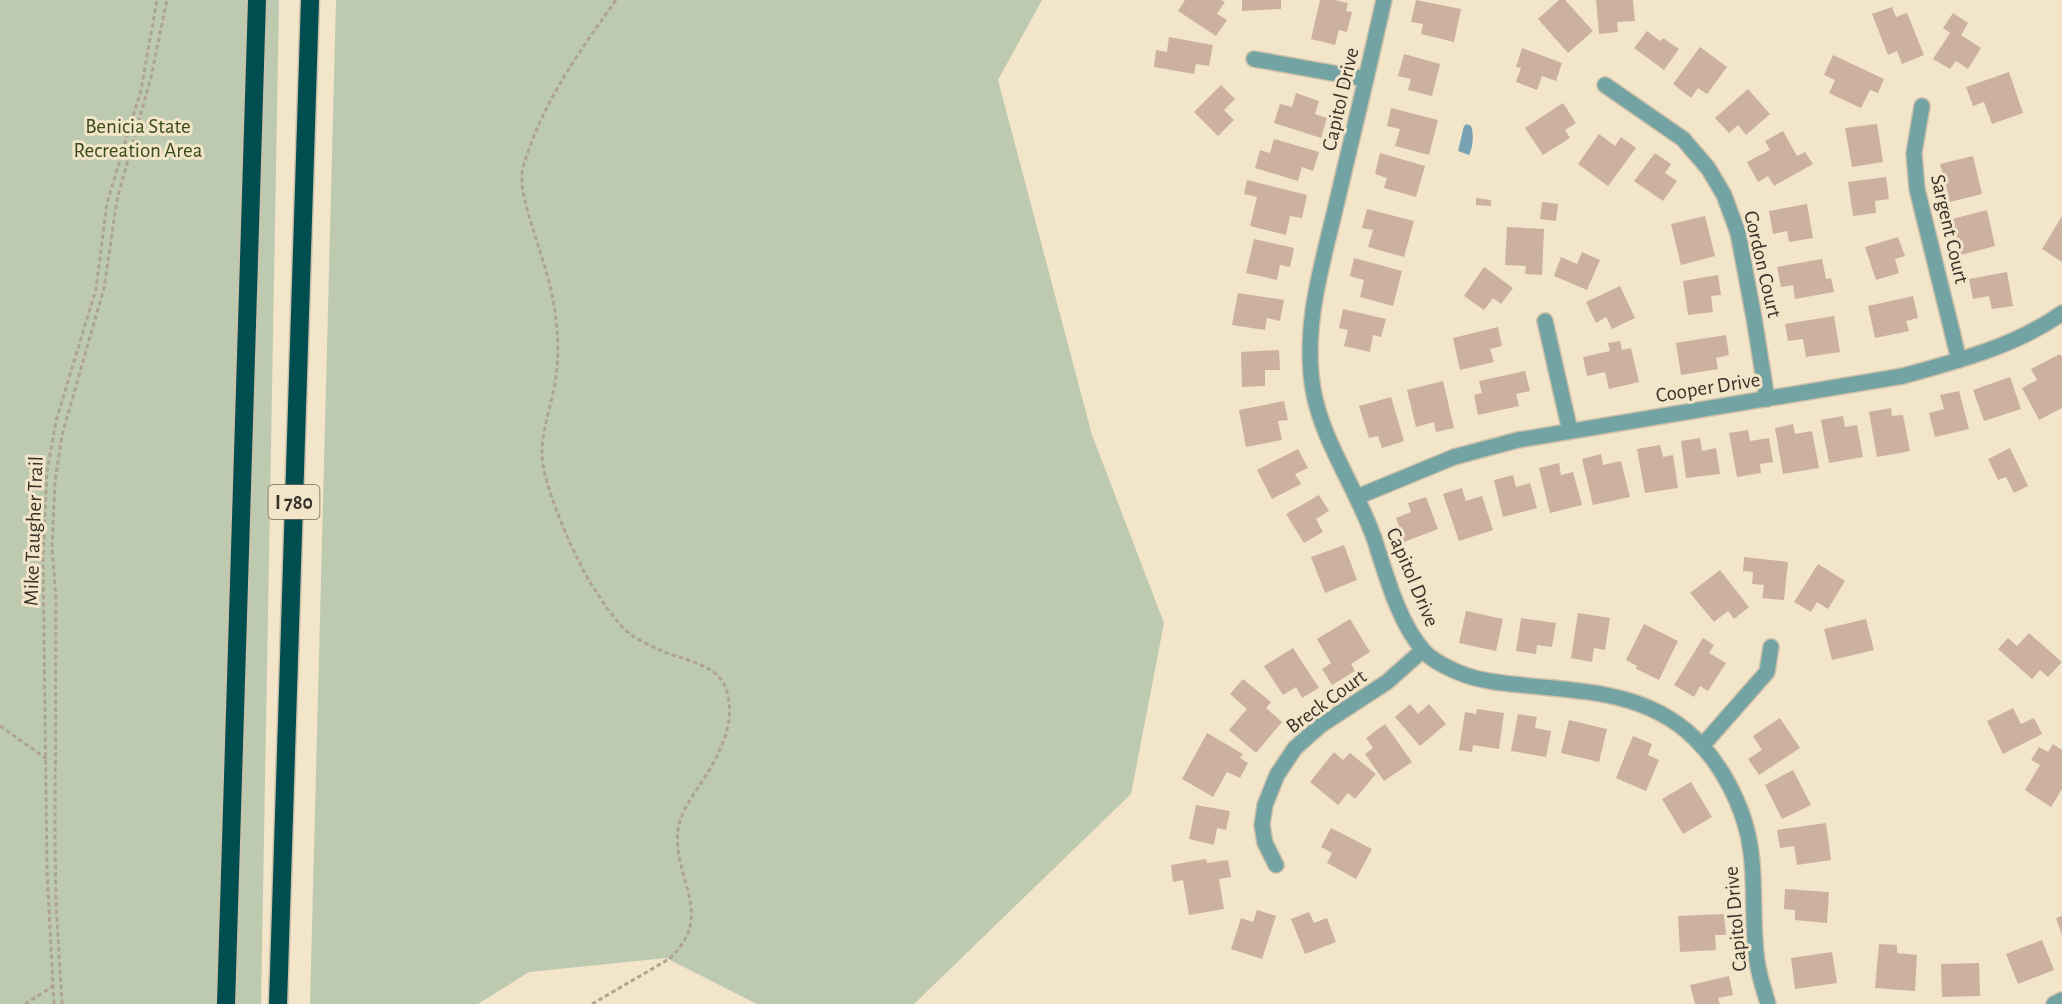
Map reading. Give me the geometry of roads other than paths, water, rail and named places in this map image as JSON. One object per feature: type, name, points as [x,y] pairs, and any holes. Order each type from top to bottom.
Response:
[{"type":"highway","name":"I 780","points":[[226,1004],[257,0]]},
{"type":"highway","name":"I 780","points":[[278,1004],[310,0]]},
{"type":"street","name":"Capitol Drive","points":[[1384,0],[1312,319],[1310,358],[1314,392],[1331,444],[1358,497],[1403,618],[1423,650],[1436,661],[1463,675],[1497,683],[1620,697],[1655,711],[1679,726],[1702,746],[1721,773],[1737,802],[1748,835],[1752,864],[1757,963],[1768,1004]]},
{"type":"street","points":[[1254,59],[1366,79]]},
{"type":"street","name":"Gordon Court","points":[[1605,85],[1683,139],[1708,168],[1724,195],[1738,233],[1767,399]]},
{"type":"street","name":"Sargent Court","points":[[1922,106],[1914,153],[1917,189],[1959,360]]},
{"type":"street","name":"Cooper Drive","points":[[1358,497],[1471,451],[1518,440],[1903,376],[1959,360],[2020,337],[2062,313]]},
{"type":"street","points":[[1545,321],[1570,431]]},
{"type":"street","points":[[1702,746],[1767,672],[1771,647]]},
{"type":"street","name":"Breck Court","points":[[1276,865],[1265,843],[1262,825],[1265,805],[1277,775],[1295,748],[1321,725],[1371,694],[1423,650]]},
{"type":"street","points":[[2054,1004],[2062,1000]]},
{"type":"water","points":[[1467,124],[1471,126],[1473,132],[1469,155],[1458,151],[1464,126]]},
{"type":"park label","name":"Benicia State Recreation Area","points":[[138,138]]}]
